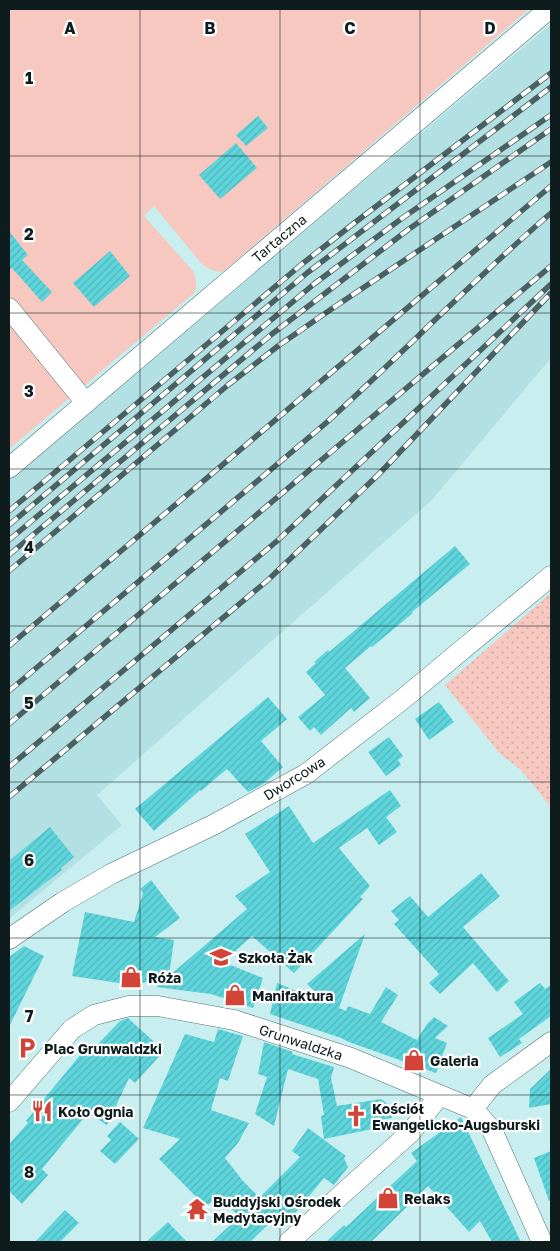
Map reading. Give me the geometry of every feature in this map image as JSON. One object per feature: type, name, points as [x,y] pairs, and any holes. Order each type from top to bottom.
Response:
[{"type":"street","name":"Tartaczna","points":[[9,468],[549,9]]},
{"type":"street","points":[[9,308],[86,403]]},
{"type":"street","name":"Dworcowa","points":[[9,939],[110,874],[212,825],[306,774],[403,699],[551,576]]},
{"type":"street","name":"Grunwaldzka","points":[[9,1102],[72,1029],[94,1016],[129,1006],[158,1006],[234,1020],[351,1058],[473,1109],[492,1130],[542,1242]]},
{"type":"street","points":[[473,1109],[492,1086],[551,1042]]},
{"type":"street","points":[[289,1242],[411,1132],[439,1096]]},
{"type":"shaded area","points":[[9,9],[529,9],[224,271],[212,270],[201,263],[154,206],[144,216],[193,271],[196,282],[194,293],[9,449]]},
{"type":"shaded area","points":[[551,24],[551,358],[432,500],[97,795],[122,825],[9,919],[9,479]]},
{"type":"shaded area","points":[[551,593],[551,807],[521,770],[500,754],[445,685]]},
{"type":"building","points":[[258,116],[268,128],[246,146],[236,135]]},
{"type":"building","points":[[236,143],[257,168],[220,199],[199,175]]},
{"type":"building","points":[[9,231],[28,255],[22,260],[52,292],[42,302],[12,268],[9,270]]},
{"type":"building","points":[[110,251],[130,276],[94,307],[73,283]]},
{"type":"building","points":[[455,546],[470,564],[345,668],[370,698],[354,712],[351,708],[321,735],[314,727],[310,731],[298,717],[325,695],[306,672],[328,650],[329,652]]},
{"type":"building","points":[[268,697],[287,719],[261,741],[283,767],[263,784],[248,792],[227,769],[154,831],[135,809]]},
{"type":"building","points":[[439,702],[454,722],[429,740],[415,719]]},
{"type":"building","points":[[389,737],[403,756],[398,760],[401,765],[386,776],[368,752]]},
{"type":"building","points":[[390,790],[401,806],[386,817],[397,832],[379,845],[367,828],[339,848],[370,886],[360,897],[363,899],[294,973],[252,936],[223,962],[263,978],[253,1008],[211,994],[156,987],[167,978],[132,985],[72,976],[85,912],[134,922],[143,893],[140,889],[151,880],[180,918],[155,937],[174,940],[169,976],[247,909],[235,896],[270,872],[245,834],[289,806],[313,843]]},
{"type":"building","points":[[50,827],[74,857],[61,868],[62,870],[9,911],[9,861]]},
{"type":"building","points":[[481,873],[500,896],[463,927],[509,981],[497,992],[473,963],[440,994],[429,983],[439,974],[394,924],[399,920],[391,911],[410,896],[428,917]]},
{"type":"building","points":[[365,934],[339,1008],[346,1011],[348,1006],[370,1014],[386,987],[398,995],[381,1022],[417,1040],[434,1017],[448,1026],[435,1038],[447,1043],[436,1073],[270,1014],[277,983],[328,1004],[307,984]]},
{"type":"building","points":[[24,946],[44,956],[9,1027],[9,957]]},
{"type":"building","points":[[540,983],[545,989],[551,985],[551,1016],[519,1039],[522,1043],[500,1057],[488,1038],[523,1014],[514,1002]]},
{"type":"building","points":[[128,1018],[164,1051],[135,1083],[129,1078],[107,1125],[88,1113],[42,1169],[48,1175],[22,1204],[9,1191],[9,1144],[28,1123],[26,1121],[90,1043],[95,1047],[120,1021]]},
{"type":"building","points":[[218,1029],[243,1036],[228,1081],[220,1078],[211,1110],[249,1123],[238,1143],[225,1158],[256,1194],[254,1203],[300,1157],[292,1151],[308,1128],[346,1156],[344,1158],[348,1167],[334,1185],[324,1178],[291,1218],[283,1210],[250,1242],[212,1242],[239,1217],[219,1195],[206,1207],[159,1159],[180,1139],[143,1128],[185,1034],[214,1042]]},
{"type":"building","points":[[264,1042],[293,1052],[292,1054],[334,1067],[331,1078],[337,1106],[381,1099],[389,1105],[392,1118],[380,1120],[382,1127],[324,1139],[321,1116],[324,1115],[318,1079],[288,1069],[274,1126],[255,1114],[267,1077],[258,1074]]},
{"type":"building","points":[[551,1069],[551,1104],[529,1108],[530,1089]]},
{"type":"building","points":[[461,1117],[521,1242],[492,1242],[480,1221],[469,1232],[428,1186],[371,1242],[326,1242],[344,1225],[346,1227],[417,1161],[411,1153]]},
{"type":"building","points":[[120,1122],[139,1139],[115,1164],[100,1151],[111,1140],[107,1136]]},
{"type":"building","points":[[551,1151],[551,1201],[549,1201],[534,1158]]},
{"type":"building","points":[[65,1210],[79,1223],[60,1242],[35,1242]]},
{"type":"building","points":[[168,1222],[187,1242],[146,1242]]},
{"type":"railway","points":[[9,511],[302,264],[551,73]]},
{"type":"railway","points":[[9,525],[307,273],[551,87]]},
{"type":"railway","points":[[9,540],[314,284],[401,219],[551,115]]},
{"type":"railway","points":[[9,555],[272,334],[409,229],[551,129]]},
{"type":"railway","points":[[9,571],[228,385],[278,346],[551,162]]},
{"type":"railway","points":[[9,646],[551,186]]},
{"type":"railway","points":[[9,691],[326,423],[494,264],[551,213]]},
{"type":"railway","points":[[9,724],[551,266]]},
{"type":"railway","points":[[9,767],[277,541],[551,284]]},
{"type":"railway","points":[[9,797],[268,580],[379,474],[551,293]]},
{"type":"place","name":"Szkoła Żak","points":[[221,957]]},
{"type":"place","name":"Róża","points":[[131,977]]},
{"type":"place","name":"Manifaktura","points":[[235,995]]},
{"type":"place","name":"Plac Grunwaldzki","points":[[27,1048]]},
{"type":"place","name":"Galeria","points":[[414,1060]]},
{"type":"place","name":"Koło Ognia","points":[[42,1111]]},
{"type":"place","name":"Kościół Ewangelicko-Augsburski","points":[[356,1116]]},
{"type":"place","name":"Relaks","points":[[388,1198]]},
{"type":"place","name":"Buddyjski Ośrodek Medytacyjny","points":[[197,1209]]}]
